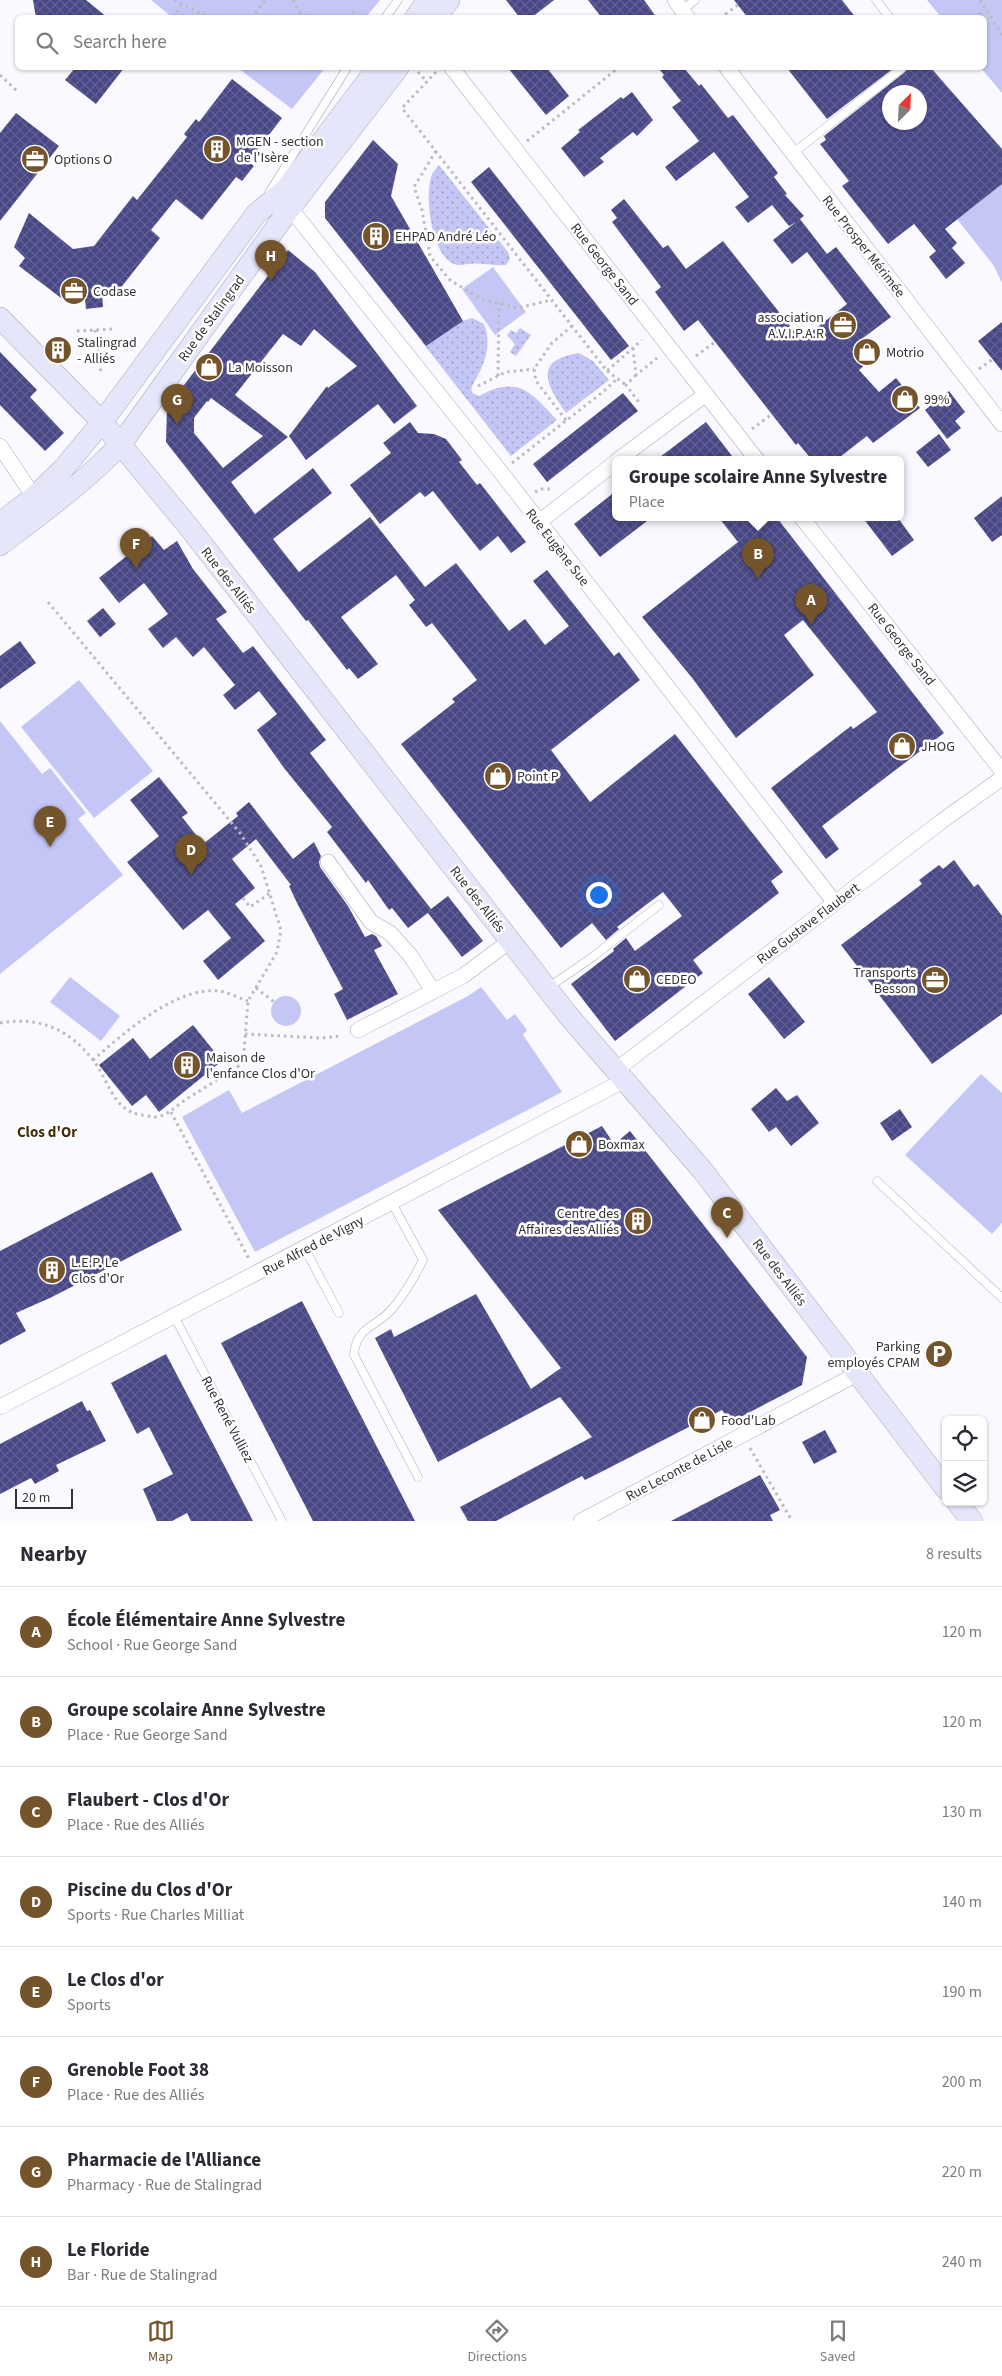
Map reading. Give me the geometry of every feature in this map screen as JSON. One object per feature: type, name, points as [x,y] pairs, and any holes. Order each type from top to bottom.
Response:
[{"type":"main road","points":[[418,15],[430,0]]},
{"type":"main road","points":[[438,15],[450,0]]},
{"type":"main road","name":"Rue de Stalingrad","points":[[0,545],[53,505],[105,461],[121,444],[376,70]]},
{"type":"main road","name":"Rue de Stalingrad","points":[[0,523],[34,497],[63,469],[102,422],[256,214],[288,198],[396,70]]},
{"type":"main road","name":"Rue des Alliés","points":[[0,318],[102,422],[188,526],[510,941],[549,987],[567,1014],[703,1172],[942,1484]]},
{"type":"main road","points":[[960,1506],[972,1521]]},
{"type":"street","points":[[428,15],[430,0]]},
{"type":"street","name":"Rue George Sand","points":[[454,70],[754,456]]},
{"type":"street","name":"Rue Prosper Mérimée","points":[[729,70],[1002,424]]},
{"type":"street","name":"Rue Eugène Sue","points":[[288,198],[835,903]]},
{"type":"street","points":[[624,456],[706,394]]},
{"type":"street","points":[[0,446],[34,497]]},
{"type":"street","points":[[539,522],[564,500],[612,465]]},
{"type":"street","name":"Rue George Sand","points":[[804,521],[1002,771]]},
{"type":"street","name":"Rue Gustave Flaubert","points":[[620,1075],[835,903],[942,821],[1002,778]]},
{"type":"street","points":[[328,862],[371,922],[390,933],[410,955],[433,991]]},
{"type":"street","points":[[358,1030],[463,976],[510,941]]},
{"type":"street","name":"Rue Alfred de Vigny","points":[[0,1407],[392,1203],[620,1075]]},
{"type":"street","name":"Rue Leconte de Lisle","points":[[581,1521],[858,1374]]},
{"type":"lane","points":[[387,15],[398,0]]},
{"type":"lane","points":[[682,9],[695,0]]},
{"type":"lane","points":[[876,0],[888,15]]},
{"type":"lane","points":[[256,214],[346,70]]},
{"type":"lane","points":[[793,153],[899,70]]},
{"type":"lane","points":[[549,987],[594,956],[659,905]]},
{"type":"lane","points":[[877,1181],[1002,1298]]},
{"type":"lane","points":[[392,1203],[423,1260],[407,1291],[390,1312],[368,1326],[355,1343],[354,1355],[418,1477]]},
{"type":"lane","points":[[305,1249],[339,1313]]},
{"type":"lane","name":"Rue René Vulliez","points":[[174,1316],[282,1521]]},
{"type":"path","points":[[174,0],[204,15]]},
{"type":"path","points":[[254,15],[266,0]]},
{"type":"path","points":[[293,0],[300,14],[303,15]]},
{"type":"path","points":[[980,0],[1002,35]]},
{"type":"path","points":[[176,15],[181,4]]},
{"type":"path","points":[[724,15],[738,5]]},
{"type":"path","points":[[978,15],[985,10]]},
{"type":"path","points":[[351,15],[354,11]]},
{"type":"path","points":[[416,70],[427,82]]},
{"type":"path","points":[[437,70],[402,108],[607,371],[626,385],[640,405]]},
{"type":"path","points":[[516,150],[616,70]]},
{"type":"path","points":[[0,75],[18,92]]},
{"type":"path","points":[[436,151],[414,187],[429,237],[430,256],[450,280],[481,299],[518,308],[551,300]]},
{"type":"path","points":[[498,376],[499,303]]},
{"type":"path","points":[[566,420],[536,381],[534,369],[552,343],[572,326]]},
{"type":"path","points":[[77,331],[113,329]]},
{"type":"path","points":[[95,330],[101,373]]},
{"type":"path","points":[[607,371],[633,347],[656,330]]},
{"type":"path","points":[[684,366],[715,342]]},
{"type":"path","points":[[633,347],[636,374]]},
{"type":"path","points":[[626,385],[636,374],[670,348]]},
{"type":"path","points":[[478,386],[506,372],[534,369]]},
{"type":"path","points":[[500,472],[604,391],[617,378]]},
{"type":"path","points":[[740,439],[772,414]]},
{"type":"path","points":[[521,499],[541,489],[549,488],[555,490],[564,500]]},
{"type":"path","points":[[0,1023],[30,1020],[55,1028],[67,1035],[93,1060],[116,1101],[131,1113],[155,1117],[171,1112],[183,1101],[243,1063],[248,1001],[277,952],[281,941],[281,930],[261,866],[240,833],[48,602]]},
{"type":"path","points":[[243,898],[250,907],[270,893]]},
{"type":"path","points":[[256,988],[274,1002]]},
{"type":"path","points":[[93,1060],[125,1032],[181,998],[204,991],[220,991],[248,1001]]},
{"type":"path","points":[[246,1034],[320,1038],[342,1036],[358,1030]]},
{"type":"path","points":[[171,1112],[256,1274]]},
{"type":"path","points":[[743,1435],[792,1521]]},
{"type":"shaded area","points":[[151,0],[380,0],[368,15],[169,15]]},
{"type":"shaded area","points":[[927,0],[1002,0],[1002,93],[983,70],[987,70],[987,15],[939,15]]},
{"type":"shaded area","points":[[241,70],[323,70],[292,109]]},
{"type":"shaded area","points":[[439,165],[508,252],[510,259],[506,265],[477,263],[458,265],[445,257],[439,248],[429,211],[431,177]]},
{"type":"shaded area","points":[[1002,184],[1002,283],[994,266],[957,219]]},
{"type":"shaded area","points":[[493,267],[526,312],[495,335],[462,289]]},
{"type":"shaded area","points":[[472,318],[484,324],[488,343],[484,362],[472,386],[472,393],[479,396],[504,387],[514,387],[532,395],[557,420],[511,456],[422,342],[430,334],[436,338],[439,337],[459,322]]},
{"type":"shaded area","points":[[520,328],[531,335],[516,356],[510,352],[515,344],[507,335],[511,330],[516,333]]},
{"type":"shaded area","points":[[579,353],[593,361],[609,380],[566,413],[549,384],[549,368],[554,362],[564,356]]},
{"type":"shaded area","points":[[79,680],[153,771],[94,818],[21,727]]},
{"type":"shaded area","points":[[0,721],[42,774],[50,768],[86,813],[78,819],[123,875],[0,974]]},
{"type":"shaded area","points":[[70,977],[120,1016],[101,1041],[50,1002]]},
{"type":"shaded area","points":[[481,987],[507,1020],[515,1014],[527,1030],[523,1035],[562,1092],[255,1252],[182,1117],[229,1090],[242,1113],[468,996]]},
{"type":"shaded area","points":[[286,996],[292,997],[300,1005],[300,1017],[292,1025],[286,1026],[280,1025],[272,1017],[271,1011],[272,1005],[280,997]]},
{"type":"shaded area","points":[[981,1074],[1002,1093],[1002,1223],[992,1234],[905,1155]]},
{"type":"building","points":[[33,0],[86,0],[104,15],[36,15]]},
{"type":"building","points":[[506,0],[554,0],[535,15],[518,15]]},
{"type":"building","points":[[588,0],[644,0],[655,15],[600,15]]},
{"type":"building","points":[[734,0],[842,0],[854,15],[746,15]]},
{"type":"building","points":[[73,70],[122,70],[96,104],[65,80]]},
{"type":"building","points":[[510,70],[549,70],[569,96],[546,115]]},
{"type":"building","points":[[660,70],[686,70],[699,86],[701,84],[728,118],[733,115],[778,173],[774,177],[787,194],[785,195],[804,216],[800,219],[827,254],[836,247],[891,317],[859,341],[874,357],[859,370],[879,392],[896,378],[920,408],[873,443],[867,436],[841,456],[809,456],[798,443],[796,445],[698,320],[684,331],[655,292],[661,287],[612,222],[617,218],[611,210],[624,199],[663,248],[668,245],[686,269],[723,241],[801,340],[847,304],[807,252],[792,264],[773,240],[796,222],[789,226],[772,205],[748,223],[735,207],[749,197],[714,152],[676,181],[665,167],[699,141],[672,107],[681,101],[662,77],[664,75]]},
{"type":"building","points":[[789,70],[891,70],[827,119]]},
{"type":"building","points":[[906,70],[933,70],[1002,149],[1002,184],[945,229],[957,243],[952,248],[965,263],[946,279],[929,257],[936,251],[914,224],[888,244],[842,186],[849,181],[820,144],[826,140],[824,136],[882,90],[882,130],[927,130],[927,85],[889,85]]},
{"type":"building","points":[[232,79],[282,118],[248,162],[254,166],[242,181],[236,177],[202,220],[176,199],[151,230],[160,238],[119,290],[102,292],[103,307],[86,309],[85,299],[65,301],[19,266],[25,258],[14,247],[29,213],[73,249],[94,246],[133,196],[137,200],[187,137],[184,134],[196,119],[199,122]]},
{"type":"building","points":[[632,92],[653,120],[637,136],[633,132],[600,158],[604,162],[584,177],[561,148],[580,132],[578,130],[621,97],[623,99]]},
{"type":"building","points":[[16,113],[59,146],[0,221],[0,133]]},
{"type":"building","name":"EHPAD André Léo","points":[[373,140],[398,164],[391,196],[463,321],[426,346],[325,218],[325,202]]},
{"type":"building","points":[[489,167],[629,346],[611,360],[471,182]]},
{"type":"building","points":[[288,250],[315,272],[417,406],[394,424],[378,404],[306,460],[289,436],[327,386],[328,388],[357,366],[314,329],[301,346],[283,334],[235,395],[288,437],[231,482],[255,514],[313,468],[332,493],[273,539],[299,572],[370,517],[425,587],[456,563],[509,631],[525,619],[545,645],[569,626],[533,581],[547,570],[614,656],[619,652],[640,680],[551,750],[590,802],[675,734],[783,872],[771,881],[779,893],[693,960],[703,973],[615,1041],[571,984],[614,951],[613,949],[626,938],[635,951],[682,916],[663,892],[617,927],[619,929],[606,940],[592,923],[561,948],[401,744],[455,702],[452,699],[477,680],[432,623],[426,627],[409,605],[415,600],[396,575],[341,617],[378,664],[358,679],[349,668],[347,670],[308,620],[306,621],[166,442],[167,407]],"holes":[[[211,398],[263,436],[223,468],[194,433],[194,418]]]},
{"type":"building","points":[[1002,322],[1002,371],[978,341]]},
{"type":"building","points":[[0,352],[37,390],[30,397],[64,433],[45,451],[0,405]]},
{"type":"building","points":[[949,391],[965,412],[955,421],[961,428],[947,439],[925,410]]},
{"type":"building","points":[[623,393],[638,411],[547,482],[533,464]]},
{"type":"building","points":[[410,422],[418,433],[434,434],[446,439],[462,460],[459,462],[477,485],[480,483],[526,542],[511,553],[498,536],[480,551],[433,491],[425,497],[420,492],[380,524],[350,485],[391,453],[383,443]]},
{"type":"building","points":[[706,422],[732,456],[661,456]]},
{"type":"building","points":[[939,434],[951,450],[928,467],[916,452]]},
{"type":"building","points":[[612,494],[612,521],[647,521],[600,557],[574,524]]},
{"type":"building","points":[[1002,496],[1002,535],[992,542],[974,518]]},
{"type":"building","points":[[721,521],[779,521],[944,733],[822,826],[839,849],[826,859],[771,788],[851,726],[853,729],[877,712],[803,620],[784,635],[814,675],[736,738],[693,679],[642,617],[738,542]]},
{"type":"building","points":[[865,521],[900,521],[914,540],[892,556]]},
{"type":"building","points":[[152,536],[164,550],[177,541],[193,569],[227,612],[216,619],[243,653],[253,646],[326,740],[310,753],[431,909],[448,896],[483,941],[462,957],[428,913],[408,928],[392,908],[389,910],[368,880],[366,883],[327,832],[332,827],[284,768],[257,730],[277,714],[259,691],[235,710],[223,695],[235,685],[204,647],[193,657],[176,637],[163,648],[148,629],[168,614],[144,583],[119,603],[99,578]]},
{"type":"building","points":[[103,608],[116,624],[100,637],[87,621]]},
{"type":"building","points":[[20,641],[36,663],[0,689],[0,656]]},
{"type":"building","points":[[159,777],[188,813],[182,817],[203,844],[238,816],[236,813],[249,802],[293,859],[314,842],[321,856],[320,867],[348,906],[365,937],[372,934],[376,936],[382,946],[374,950],[398,994],[347,1020],[334,994],[343,989],[298,905],[289,886],[291,885],[256,839],[232,859],[255,888],[235,904],[265,941],[218,980],[203,961],[231,938],[208,910],[183,930],[127,862],[159,836],[130,800]]},
{"type":"building","name":"Transports Besson","points":[[954,860],[974,887],[978,884],[1002,916],[1002,1014],[932,1064],[841,945],[922,884],[919,880],[939,865],[943,869]]},
{"type":"building","points":[[769,977],[805,1022],[784,1039],[748,994]]},
{"type":"building","name":"Maison de l'enfance Clos d'Or","points":[[193,1025],[222,1061],[159,1112],[146,1095],[132,1106],[99,1065],[133,1038],[150,1059]]},
{"type":"building","points":[[776,1088],[787,1101],[797,1095],[819,1123],[791,1146],[776,1127],[769,1132],[751,1109]]},
{"type":"building","points":[[900,1109],[912,1127],[892,1141],[880,1123]]},
{"type":"building","points":[[602,1126],[614,1144],[630,1131],[807,1357],[802,1385],[731,1422],[722,1410],[585,1480],[582,1476],[496,1521],[468,1521],[460,1507],[592,1437],[560,1397],[438,1462],[375,1338],[391,1329],[394,1337],[476,1294],[531,1389],[561,1368],[438,1210]]},
{"type":"building","name":"L.E.P. Le Clos d'Or","points":[[152,1172],[182,1230],[52,1297],[16,1313],[26,1331],[0,1345],[0,1251]]},
{"type":"building","points":[[302,1301],[415,1521],[313,1521],[221,1343]]},
{"type":"building","points":[[166,1354],[253,1521],[191,1521],[187,1513],[172,1521],[157,1521],[143,1489],[173,1474],[149,1427],[137,1434],[111,1383]]},
{"type":"building","points":[[82,1401],[87,1411],[90,1410],[106,1441],[56,1465],[59,1471],[35,1484],[31,1478],[0,1494],[0,1444]]},
{"type":"building","points":[[825,1430],[837,1452],[814,1464],[802,1442]]},
{"type":"building","points":[[760,1475],[780,1510],[770,1515],[773,1521],[671,1521]]},
{"type":"place","name":"MGEN - section de l'Isère","points":[[217,149]]},
{"type":"place","name":"Options O","points":[[35,159]]},
{"type":"place","name":"EHPAD André Léo","points":[[376,236]]},
{"type":"place","name":"Le Floride","points":[[271,281]]},
{"type":"place","name":"Codase","points":[[74,291]]},
{"type":"place","name":"association A.V.I.P.A.R","points":[[843,325]]},
{"type":"place","name":"Stalingrad - Alliés","points":[[58,350]]},
{"type":"place","name":"Motrio","points":[[867,352]]},
{"type":"place","name":"La Moisson","points":[[209,367]]},
{"type":"place","name":"99%","points":[[905,399]]},
{"type":"place","name":"Pharmacie de l'Alliance","points":[[177,425]]},
{"type":"place","name":"Grenoble Foot 38","points":[[136,569]]},
{"type":"place","name":"Groupe scolaire Anne Sylvestre","points":[[758,579]]},
{"type":"place","name":"École Élémentaire Anne Sylvestre","points":[[811,625]]},
{"type":"place","name":"JHOG","points":[[902,746]]},
{"type":"place","name":"Point P","points":[[498,776]]},
{"type":"place","name":"Le Clos d'or","points":[[50,847]]},
{"type":"place","name":"Piscine du Clos d'Or","points":[[191,875]]},
{"type":"place","name":"CEDEO","points":[[637,979]]},
{"type":"place","name":"Transports Besson","points":[[935,980]]},
{"type":"place","name":"Maison de l'enfance Clos d'Or","points":[[187,1065]]},
{"type":"place","name":"Boxmax","points":[[579,1144]]},
{"type":"place","name":"Centre des Affaires des Alliés","points":[[638,1221]]},
{"type":"place","name":"Flaubert - Clos d'Or","points":[[727,1238]]},
{"type":"place","name":"L.E.P. Le Clos d'Or","points":[[52,1270]]},
{"type":"place","name":"Parking employés CPAM","points":[[939,1354]]},
{"type":"place","name":"Food'Lab","points":[[702,1420]]},
{"type":"district","name":"Clos d'Or","points":[[47,1132]]}]
